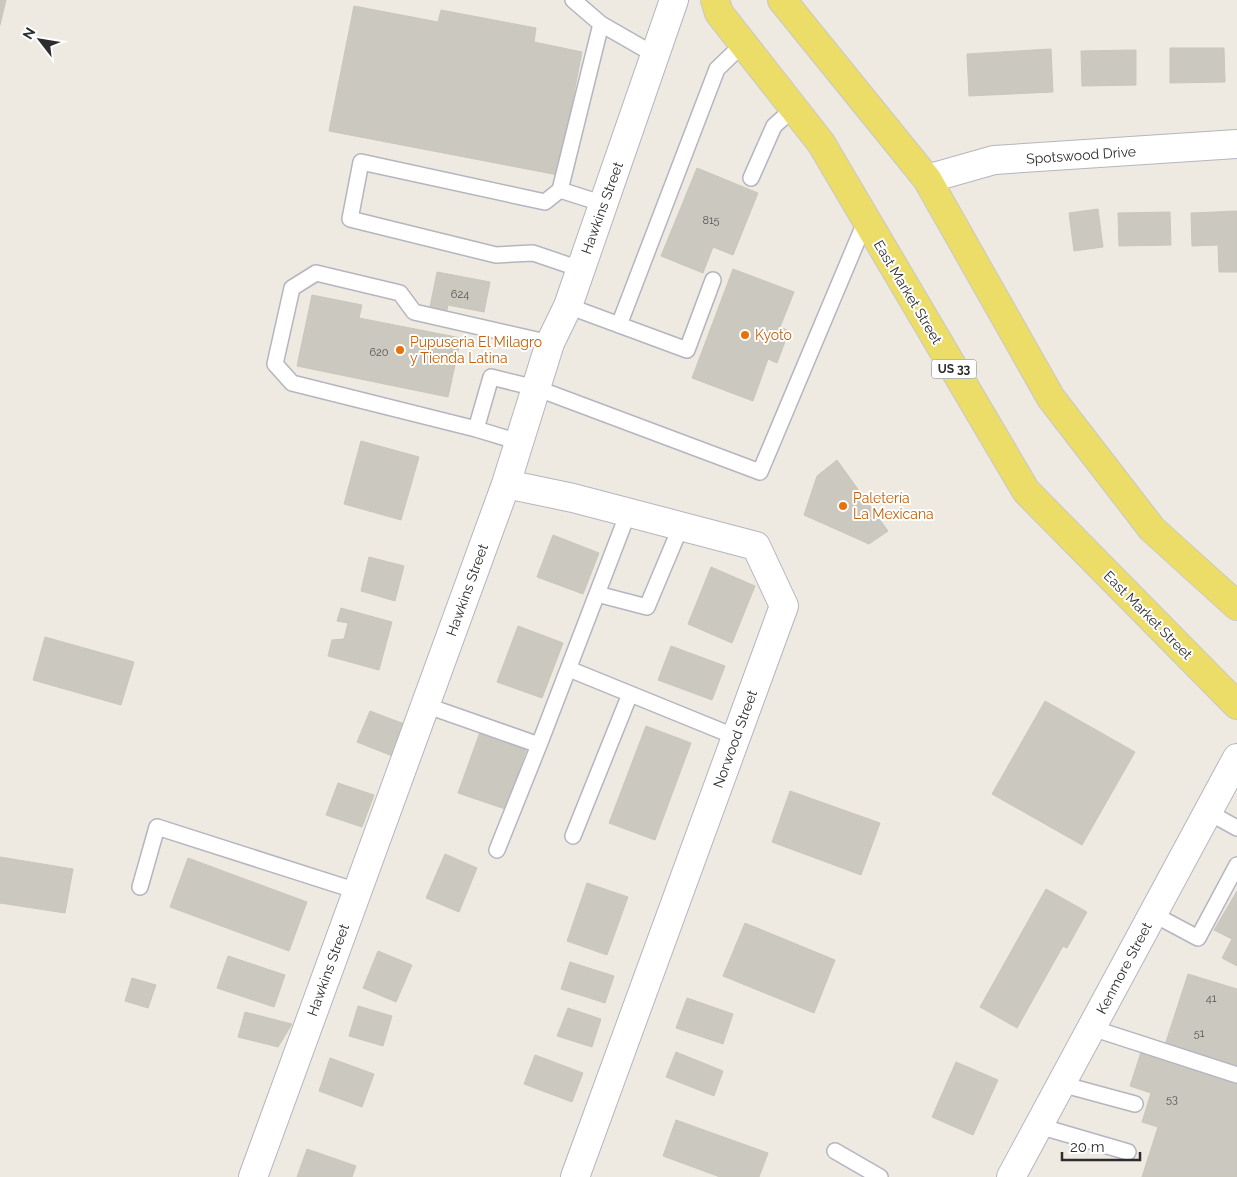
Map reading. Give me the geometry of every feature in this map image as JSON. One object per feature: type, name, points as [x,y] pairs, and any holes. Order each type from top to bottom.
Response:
[{"type":"main road","name":"East Market Street","points":[[715,0],[719,13],[821,143],[1026,491],[1237,705]]},
{"type":"main road","points":[[782,0],[927,178],[1051,398],[1152,529],[1237,606]]},
{"type":"street","name":"Hawkins Street","points":[[253,1177],[506,484],[550,343],[568,306],[674,0]]},
{"type":"street","name":"Spotswood Drive","points":[[927,178],[994,160],[1237,144]]},
{"type":"street","name":"Norwood Street","points":[[506,484],[756,546],[784,606],[575,1177]]},
{"type":"street","name":"Kenmore Street","points":[[1011,1177],[1237,758]]},
{"type":"lane","points":[[573,0],[601,24],[655,55]]},
{"type":"lane","points":[[580,269],[533,254],[496,255],[350,219],[361,162],[545,202],[560,190],[601,24]]},
{"type":"lane","points":[[619,325],[718,69],[743,44]]},
{"type":"lane","points":[[751,178],[774,126],[794,108]]},
{"type":"lane","points":[[560,190],[604,204]]},
{"type":"lane","points":[[476,430],[491,377],[536,388],[760,472],[866,220]]},
{"type":"lane","points":[[519,442],[292,383],[275,364],[292,288],[316,273],[400,293],[414,312],[550,343]]},
{"type":"lane","points":[[568,306],[687,350],[713,280]]},
{"type":"lane","points":[[498,850],[628,513]]},
{"type":"lane","points":[[597,594],[648,608],[681,526]]},
{"type":"lane","points":[[568,669],[736,737]]},
{"type":"lane","points":[[573,836],[630,694]]},
{"type":"lane","points":[[425,705],[540,745]]},
{"type":"lane","points":[[1208,812],[1237,828]]},
{"type":"lane","points":[[140,887],[157,827],[357,892]]},
{"type":"lane","points":[[1153,914],[1198,938],[1237,865]]},
{"type":"lane","points":[[1092,1028],[1237,1075]]},
{"type":"lane","points":[[1061,1084],[1135,1104]]},
{"type":"lane","points":[[1039,1126],[1128,1152]]},
{"type":"lane","points":[[835,1151],[880,1177]]},
{"type":"building","points":[[0,0],[6,0],[0,25]]},
{"type":"building","points":[[354,6],[438,22],[441,10],[536,28],[534,42],[582,52],[558,175],[329,131]]},
{"type":"building","points":[[1170,48],[1224,48],[1225,82],[1170,83]]},
{"type":"building","points":[[1051,49],[1053,92],[969,96],[967,54]]},
{"type":"building","points":[[1136,50],[1136,85],[1082,86],[1081,51]]},
{"type":"building","points":[[697,168],[758,193],[733,255],[713,247],[703,273],[661,256]]},
{"type":"building","points":[[1098,209],[1103,247],[1074,251],[1069,213]]},
{"type":"building","points":[[1237,211],[1237,272],[1219,272],[1218,245],[1192,246],[1191,213]]},
{"type":"building","points":[[1170,212],[1171,245],[1119,246],[1118,213]]},
{"type":"building","points":[[733,269],[794,292],[780,327],[789,331],[777,363],[768,359],[753,401],[692,378]]},
{"type":"building","points":[[437,272],[490,282],[484,312],[448,305],[447,310],[430,307]]},
{"type":"building","points":[[312,295],[362,305],[359,318],[461,338],[448,397],[297,366]]},
{"type":"building","points":[[361,441],[419,457],[401,520],[344,504]]},
{"type":"building","points":[[837,460],[888,531],[869,544],[804,515],[817,476]]},
{"type":"building","points":[[553,535],[599,553],[583,594],[537,577]]},
{"type":"building","points":[[369,557],[404,566],[395,601],[361,591]]},
{"type":"building","points":[[711,567],[755,586],[732,643],[688,624]]},
{"type":"building","points":[[341,608],[392,622],[379,670],[328,656],[332,640],[344,639],[348,623],[337,621]]},
{"type":"building","points":[[518,626],[563,643],[542,698],[497,682]]},
{"type":"building","points":[[45,637],[134,662],[121,705],[33,680]]},
{"type":"building","points":[[671,646],[725,666],[712,700],[658,680]]},
{"type":"building","points":[[1045,701],[1135,752],[1082,845],[992,794]]},
{"type":"building","points":[[370,711],[407,725],[395,757],[357,742]]},
{"type":"building","points":[[646,726],[691,743],[655,840],[609,823]]},
{"type":"building","points":[[480,732],[527,748],[505,809],[458,793]]},
{"type":"building","points":[[338,783],[374,795],[362,827],[326,815]]},
{"type":"building","points":[[790,791],[880,823],[861,875],[772,842]]},
{"type":"building","points":[[445,854],[477,868],[459,912],[426,898]]},
{"type":"building","points":[[0,857],[73,869],[65,913],[0,903]]},
{"type":"building","points":[[188,858],[307,902],[289,951],[170,907]]},
{"type":"building","points":[[587,883],[628,897],[607,955],[567,941]]},
{"type":"building","points":[[1046,889],[1087,912],[1067,948],[1063,946],[1017,1028],[980,1007]]},
{"type":"building","points":[[1237,891],[1237,966],[1222,958],[1232,939],[1214,930]]},
{"type":"building","points":[[745,923],[835,960],[814,1013],[723,976]]},
{"type":"building","points":[[378,951],[412,965],[396,1002],[363,988]]},
{"type":"building","points":[[228,956],[285,975],[274,1007],[217,988]]},
{"type":"building","points":[[570,962],[614,976],[605,1003],[561,989]]},
{"type":"building","points":[[1188,974],[1237,989],[1237,1068],[1165,1045]]},
{"type":"building","points":[[132,978],[156,985],[148,1008],[125,1001]]},
{"type":"building","points":[[687,998],[733,1014],[723,1044],[676,1028]]},
{"type":"building","points":[[358,1006],[392,1016],[383,1046],[349,1036]]},
{"type":"building","points":[[568,1008],[601,1019],[592,1047],[557,1036]]},
{"type":"building","points":[[245,1012],[292,1024],[278,1047],[238,1037]]},
{"type":"building","points":[[676,1052],[723,1071],[714,1096],[666,1077]]},
{"type":"building","points":[[1141,1052],[1237,1083],[1237,1177],[1142,1177],[1158,1127],[1142,1122],[1151,1093],[1130,1086]]},
{"type":"building","points":[[535,1055],[583,1073],[572,1102],[524,1084]]},
{"type":"building","points":[[330,1058],[374,1074],[362,1107],[319,1091]]},
{"type":"building","points":[[956,1062],[998,1080],[973,1135],[932,1117]]},
{"type":"building","points":[[676,1120],[768,1153],[759,1177],[720,1177],[663,1156]]},
{"type":"building","points":[[307,1149],[356,1166],[352,1177],[297,1177]]},
{"type":"place","name":"Kyoto","points":[[745,335]]},
{"type":"place","name":"Pupuseria El Milagro y Tienda Latina","points":[[400,350]]},
{"type":"place","name":"Paletería La Mexicana","points":[[843,506]]}]
